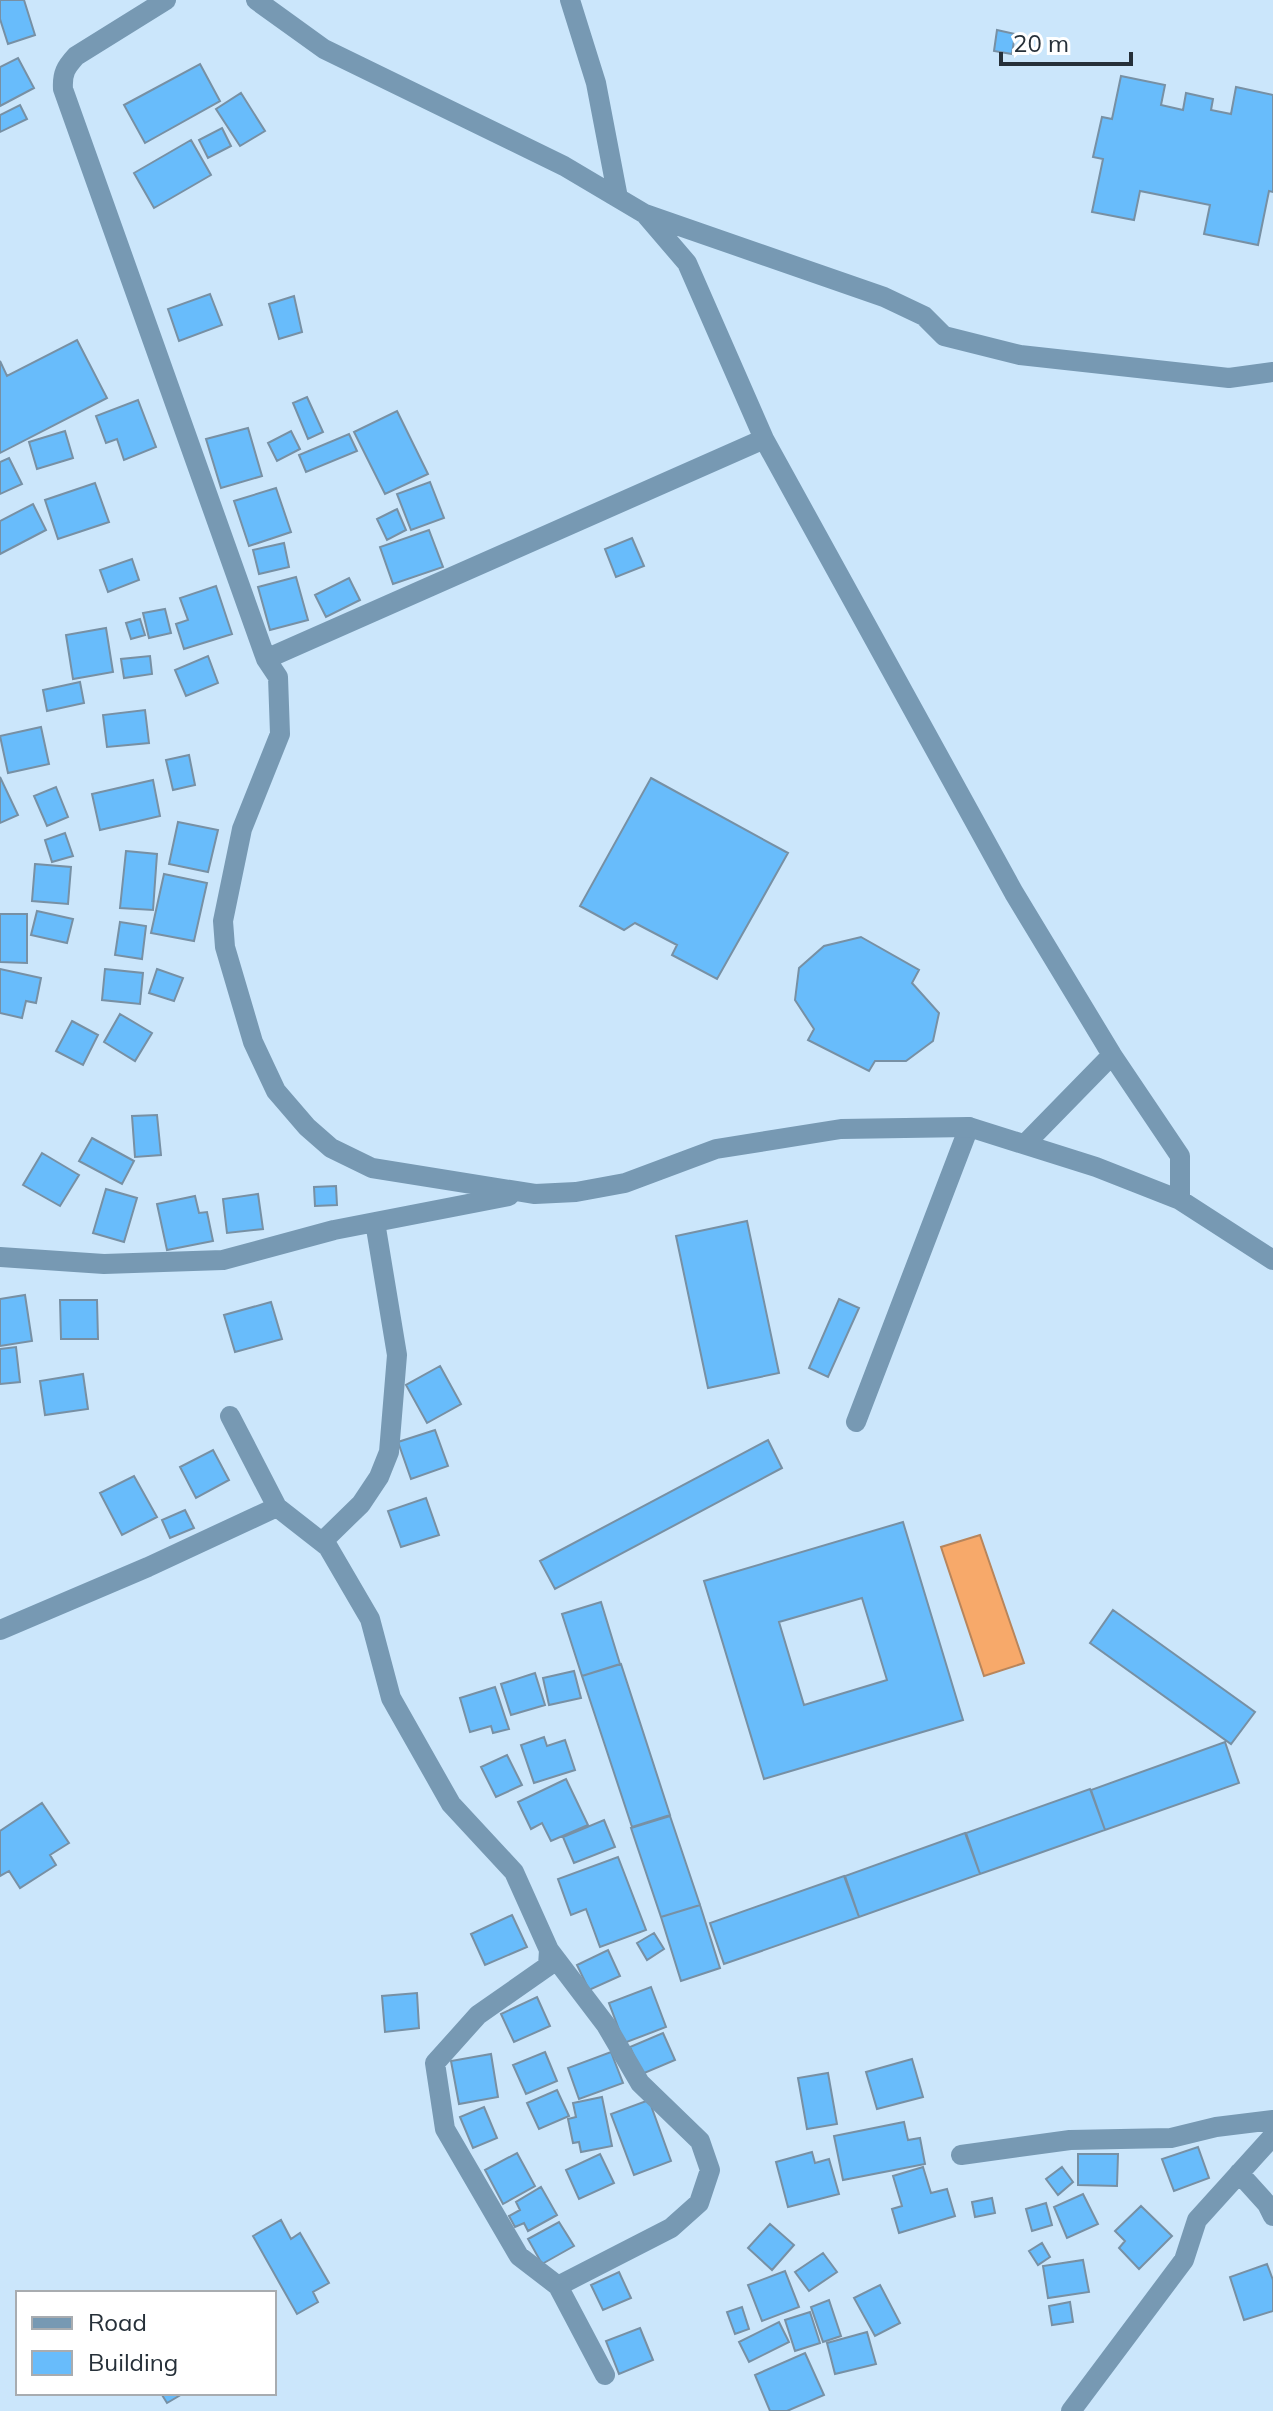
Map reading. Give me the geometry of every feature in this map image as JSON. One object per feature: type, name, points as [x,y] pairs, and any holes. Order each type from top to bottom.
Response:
[{"type":"street","points":[[166,0],[76,56],[66,66],[62,76],[63,89],[266,659],[278,677],[280,734],[242,829],[223,921],[225,947],[237,994],[276,1091],[307,1127],[331,1148],[372,1168],[525,1193]]},
{"type":"street","points":[[256,0],[324,49],[551,160],[645,214],[884,297],[924,316],[944,336],[1005,351],[1229,378],[1273,372]]},
{"type":"street","points":[[570,0],[596,83],[618,198]]},
{"type":"street","points":[[645,214],[687,263],[764,439],[1014,893],[1112,1055],[1180,1156],[1180,1200]]},
{"type":"street","points":[[266,659],[764,439]]},
{"type":"street","points":[[1025,1144],[1112,1055]]},
{"type":"street","points":[[856,1422],[969,1127]]},
{"type":"street","points":[[0,1257],[104,1264],[223,1260],[375,1222],[525,1193],[576,1192],[625,1183],[716,1149],[841,1129],[969,1127],[1096,1167],[1180,1200],[1273,1260]]},
{"type":"street","points":[[322,1542],[361,1504],[379,1477],[389,1452],[397,1355],[375,1222]]},
{"type":"street","points":[[230,1416],[277,1507],[328,1547],[370,1619],[391,1698],[451,1804],[514,1872],[549,1950],[606,2025],[640,2083],[700,2141],[710,2170],[699,2203],[671,2228],[558,2286]]},
{"type":"street","points":[[0,1630],[148,1567],[277,1507]]},
{"type":"street","points":[[549,1950],[548,1966],[478,2015],[435,2063],[445,2129],[519,2256],[558,2286],[605,2375]]},
{"type":"street","points":[[961,2155],[1070,2140],[1171,2138],[1216,2127],[1273,2120]]},
{"type":"street","points":[[1071,2411],[1184,2260],[1197,2220],[1273,2136]]},
{"type":"street","points":[[1239,2173],[1267,2204],[1273,2216]]},
{"type":"shaded area","points":[[980,1535],[1024,1663],[984,1676],[941,1547]]},
{"type":"building","points":[[0,0],[24,0],[35,35],[8,44],[0,19]]},
{"type":"building","points":[[997,30],[1015,34],[1012,54],[994,51]]},
{"type":"building","points":[[18,58],[34,88],[0,106],[0,67]]},
{"type":"building","points":[[200,64],[220,101],[145,143],[124,105]]},
{"type":"building","points":[[1121,76],[1165,85],[1161,105],[1183,110],[1186,93],[1213,99],[1211,110],[1231,114],[1236,87],[1273,95],[1273,192],[1269,191],[1258,245],[1204,234],[1210,205],[1140,191],[1134,220],[1092,212],[1103,159],[1093,157],[1102,117],[1112,119]]},
{"type":"building","points":[[241,93],[265,131],[240,146],[216,109]]},
{"type":"building","points":[[20,105],[27,119],[0,132],[0,115]]},
{"type":"building","points":[[222,128],[231,146],[208,158],[199,140]]},
{"type":"building","points":[[191,140],[211,175],[154,208],[134,173]]},
{"type":"building","points":[[210,294],[222,325],[179,341],[168,309]]},
{"type":"building","points":[[294,296],[302,332],[279,339],[269,304]]},
{"type":"building","points":[[77,340],[107,398],[0,453],[0,361],[7,376]]},
{"type":"building","points":[[307,397],[323,432],[308,439],[293,403]]},
{"type":"building","points":[[138,400],[156,447],[124,460],[117,439],[106,443],[96,416]]},
{"type":"building","points":[[397,411],[428,474],[385,494],[354,432]]},
{"type":"building","points":[[248,428],[262,476],[221,488],[206,439]]},
{"type":"building","points":[[65,431],[73,458],[37,469],[29,442]]},
{"type":"building","points":[[291,431],[300,449],[277,461],[268,443]]},
{"type":"building","points":[[349,434],[357,451],[306,472],[299,455]]},
{"type":"building","points":[[9,458],[22,484],[0,494],[0,462]]},
{"type":"building","points":[[430,482],[444,518],[411,530],[397,494]]},
{"type":"building","points":[[95,483],[109,522],[58,539],[45,500]]},
{"type":"building","points":[[276,488],[291,532],[249,546],[234,501]]},
{"type":"building","points":[[33,504],[46,530],[0,554],[0,521]]},
{"type":"building","points":[[397,509],[406,530],[387,540],[377,519]]},
{"type":"building","points":[[429,530],[443,567],[393,584],[380,547]]},
{"type":"building","points":[[632,538],[644,566],[616,577],[605,549]]},
{"type":"building","points":[[284,543],[289,567],[259,574],[253,550]]},
{"type":"building","points":[[132,559],[139,580],[108,592],[100,570]]},
{"type":"building","points":[[296,577],[308,620],[270,630],[258,587]]},
{"type":"building","points":[[349,578],[360,600],[326,617],[315,595]]},
{"type":"building","points":[[216,586],[232,634],[184,649],[176,624],[188,620],[180,598]]},
{"type":"building","points":[[165,609],[171,633],[149,638],[143,613]]},
{"type":"building","points":[[140,619],[145,635],[131,639],[126,623]]},
{"type":"building","points":[[106,628],[113,672],[73,679],[66,635]]},
{"type":"building","points":[[150,656],[152,674],[124,678],[121,659]]},
{"type":"building","points":[[208,656],[218,683],[186,696],[175,670]]},
{"type":"building","points":[[80,682],[84,703],[47,711],[43,690]]},
{"type":"building","points":[[145,710],[149,743],[107,747],[103,715]]},
{"type":"building","points":[[41,727],[49,764],[8,773],[0,736]]},
{"type":"building","points":[[189,755],[195,785],[173,790],[166,760]]},
{"type":"building","points":[[0,777],[18,815],[0,823]]},
{"type":"building","points":[[651,778],[788,853],[717,979],[672,955],[677,945],[635,923],[624,930],[580,906]]},
{"type":"building","points":[[153,780],[160,816],[100,830],[92,794]]},
{"type":"building","points":[[56,787],[68,817],[47,826],[34,796]]},
{"type":"building","points":[[178,822],[218,830],[208,872],[169,864]]},
{"type":"building","points":[[65,833],[73,856],[52,862],[45,840]]},
{"type":"building","points":[[126,851],[157,854],[153,910],[120,908]]},
{"type":"building","points":[[35,864],[71,867],[68,904],[32,901]]},
{"type":"building","points":[[164,874],[207,883],[194,941],[151,933]]},
{"type":"building","points":[[37,911],[73,919],[67,943],[31,935]]},
{"type":"building","points":[[0,914],[27,914],[27,963],[0,962]]},
{"type":"building","points":[[120,922],[146,926],[142,959],[115,955]]},
{"type":"building","points":[[861,937],[919,970],[912,983],[939,1013],[933,1041],[906,1061],[875,1061],[869,1071],[808,1040],[814,1029],[795,1000],[799,968],[824,946]]},
{"type":"building","points":[[0,969],[41,978],[36,1003],[26,1001],[22,1018],[0,1013]]},
{"type":"building","points":[[105,969],[143,973],[140,1004],[102,1000]]},
{"type":"building","points":[[157,969],[183,978],[174,1001],[149,993]]},
{"type":"building","points":[[120,1014],[152,1033],[135,1061],[104,1042]]},
{"type":"building","points":[[72,1021],[98,1035],[83,1065],[56,1051]]},
{"type":"building","points":[[157,1115],[161,1155],[135,1157],[132,1116]]},
{"type":"building","points":[[92,1138],[134,1161],[122,1184],[79,1161]]},
{"type":"building","points":[[42,1153],[79,1175],[60,1206],[23,1185]]},
{"type":"building","points":[[336,1186],[337,1205],[315,1206],[314,1187]]},
{"type":"building","points":[[106,1189],[137,1198],[124,1242],[93,1233]]},
{"type":"building","points":[[258,1194],[263,1229],[227,1233],[223,1199]]},
{"type":"building","points":[[195,1196],[199,1213],[207,1212],[213,1241],[167,1250],[157,1204]]},
{"type":"building","points":[[747,1221],[779,1373],[708,1388],[676,1236]]},
{"type":"building","points":[[25,1295],[32,1341],[0,1346],[0,1299]]},
{"type":"building","points":[[839,1299],[859,1308],[828,1377],[809,1368]]},
{"type":"building","points":[[60,1300],[97,1300],[98,1339],[61,1339]]},
{"type":"building","points":[[271,1302],[282,1339],[235,1352],[224,1315]]},
{"type":"building","points":[[16,1347],[20,1382],[0,1384],[0,1349]]},
{"type":"building","points":[[440,1366],[461,1404],[427,1423],[406,1385]]},
{"type":"building","points":[[83,1374],[88,1409],[45,1415],[40,1381]]},
{"type":"building","points":[[435,1430],[448,1466],[411,1479],[398,1442]]},
{"type":"building","points":[[768,1440],[782,1468],[555,1589],[540,1561]]},
{"type":"building","points":[[213,1450],[229,1480],[196,1498],[180,1467]]},
{"type":"building","points":[[134,1476],[157,1517],[122,1535],[100,1493]]},
{"type":"building","points":[[426,1498],[439,1535],[401,1547],[388,1511]]},
{"type":"building","points":[[185,1510],[194,1528],[170,1538],[162,1520]]},
{"type":"building","points":[[903,1522],[963,1720],[764,1779],[704,1581]],"holes":[[[862,1598],[887,1680],[804,1705],[779,1622]]]},
{"type":"building","points":[[601,1602],[620,1664],[582,1676],[562,1614]]},
{"type":"building","points":[[1113,1610],[1255,1712],[1231,1744],[1090,1643]]},
{"type":"building","points":[[621,1664],[670,1815],[632,1827],[582,1676]]},
{"type":"building","points":[[574,1671],[581,1698],[549,1705],[543,1678]]},
{"type":"building","points":[[535,1673],[545,1705],[511,1715],[501,1684]]},
{"type":"building","points":[[495,1687],[509,1729],[493,1733],[491,1726],[470,1732],[460,1698]]},
{"type":"building","points":[[544,1737],[547,1746],[565,1740],[575,1770],[534,1783],[521,1745]]},
{"type":"building","points":[[1225,1742],[1239,1783],[1105,1830],[1091,1790]]},
{"type":"building","points":[[507,1755],[522,1785],[496,1797],[481,1767]]},
{"type":"building","points":[[566,1779],[588,1825],[551,1841],[542,1823],[531,1829],[518,1802]]},
{"type":"building","points":[[1090,1789],[1105,1830],[980,1874],[966,1833]]},
{"type":"building","points":[[42,1803],[69,1843],[50,1855],[56,1865],[20,1888],[9,1871],[0,1876],[0,1831]]},
{"type":"building","points":[[670,1816],[700,1905],[661,1917],[631,1828]]},
{"type":"building","points":[[604,1820],[615,1847],[574,1863],[563,1837]]},
{"type":"building","points":[[965,1833],[980,1874],[859,1917],[845,1876]]},
{"type":"building","points":[[618,1857],[646,1930],[600,1947],[586,1909],[571,1915],[558,1879]]},
{"type":"building","points":[[844,1876],[859,1917],[724,1964],[710,1923]]},
{"type":"building","points":[[700,1905],[720,1968],[681,1981],[661,1917]]},
{"type":"building","points":[[512,1915],[527,1947],[485,1965],[471,1934]]},
{"type":"building","points":[[654,1933],[664,1949],[647,1960],[637,1943]]},
{"type":"building","points":[[608,1950],[620,1976],[589,1990],[577,1965]]},
{"type":"building","points":[[651,1987],[666,2027],[624,2043],[609,2003]]},
{"type":"building","points":[[417,1993],[419,2028],[385,2032],[382,1996]]},
{"type":"building","points":[[537,1997],[550,2026],[514,2042],[501,2014]]},
{"type":"building","points":[[663,2033],[675,2060],[642,2074],[630,2047]]},
{"type":"building","points":[[545,2052],[557,2081],[526,2094],[513,2065]]},
{"type":"building","points":[[611,2052],[623,2083],[579,2099],[568,2068]]},
{"type":"building","points":[[491,2054],[498,2097],[459,2104],[451,2061]]},
{"type":"building","points":[[912,2059],[923,2097],[877,2109],[866,2072]]},
{"type":"building","points":[[828,2073],[837,2124],[807,2129],[798,2078]]},
{"type":"building","points":[[557,2090],[569,2116],[539,2129],[527,2103]]},
{"type":"building","points":[[602,2097],[612,2146],[581,2152],[579,2142],[573,2143],[568,2119],[576,2117],[573,2103]]},
{"type":"building","points":[[649,2100],[671,2161],[634,2175],[611,2114]]},
{"type":"building","points":[[484,2107],[497,2138],[473,2148],[460,2117]]},
{"type":"building","points":[[904,2122],[908,2140],[920,2138],[925,2164],[843,2180],[834,2136]]},
{"type":"building","points":[[1198,2147],[1209,2178],[1174,2191],[1162,2159]]},
{"type":"building","points":[[812,2152],[815,2163],[829,2159],[839,2194],[788,2207],[776,2162]]},
{"type":"building","points":[[517,2153],[535,2186],[503,2204],[485,2170]]},
{"type":"building","points":[[600,2154],[614,2183],[579,2199],[566,2170]]},
{"type":"building","points":[[1078,2154],[1118,2154],[1117,2186],[1078,2185]]},
{"type":"building","points":[[923,2167],[931,2193],[947,2189],[955,2216],[899,2233],[892,2209],[902,2206],[893,2176]]},
{"type":"building","points":[[1062,2167],[1073,2182],[1058,2195],[1046,2179]]},
{"type":"building","points":[[541,2187],[557,2215],[528,2231],[524,2223],[515,2227],[509,2216],[520,2210],[516,2202]]},
{"type":"building","points":[[1083,2194],[1098,2224],[1067,2238],[1054,2207]]},
{"type":"building","points":[[992,2198],[995,2213],[975,2217],[972,2202]]},
{"type":"building","points":[[1046,2203],[1052,2225],[1032,2231],[1026,2209]]},
{"type":"building","points":[[1141,2206],[1172,2236],[1139,2269],[1119,2248],[1125,2241],[1115,2231]]},
{"type":"building","points":[[281,2220],[291,2239],[300,2233],[329,2283],[313,2292],[318,2302],[297,2314],[253,2236]]},
{"type":"building","points":[[559,2222],[574,2246],[542,2264],[528,2239]]},
{"type":"building","points":[[770,2224],[794,2245],[772,2270],[748,2248]]},
{"type":"building","points":[[1042,2243],[1050,2257],[1038,2265],[1029,2251]]},
{"type":"building","points":[[823,2253],[837,2272],[809,2291],[795,2272]]},
{"type":"building","points":[[1083,2260],[1089,2292],[1048,2298],[1043,2266]]},
{"type":"building","points":[[1267,2264],[1273,2280],[1273,2311],[1244,2320],[1230,2277]]},
{"type":"building","points":[[785,2271],[799,2307],[762,2321],[748,2285]]},
{"type":"building","points":[[619,2272],[631,2298],[603,2310],[591,2285]]},
{"type":"building","points":[[880,2285],[900,2323],[875,2336],[854,2298]]},
{"type":"building","points":[[829,2300],[841,2336],[823,2342],[811,2307]]},
{"type":"building","points":[[1070,2302],[1073,2322],[1052,2325],[1049,2306]]},
{"type":"building","points":[[742,2307],[749,2329],[735,2334],[727,2312]]},
{"type":"building","points":[[810,2312],[820,2343],[795,2351],[785,2320]]},
{"type":"building","points":[[779,2322],[789,2342],[749,2362],[739,2342]]},
{"type":"building","points":[[640,2328],[653,2360],[619,2374],[606,2341]]},
{"type":"building","points":[[867,2332],[876,2364],[835,2374],[827,2343]]},
{"type":"building","points":[[805,2353],[824,2395],[787,2411],[770,2411],[755,2375]]},
{"type":"building","points":[[162,2395],[181,2395],[167,2403]]}]
